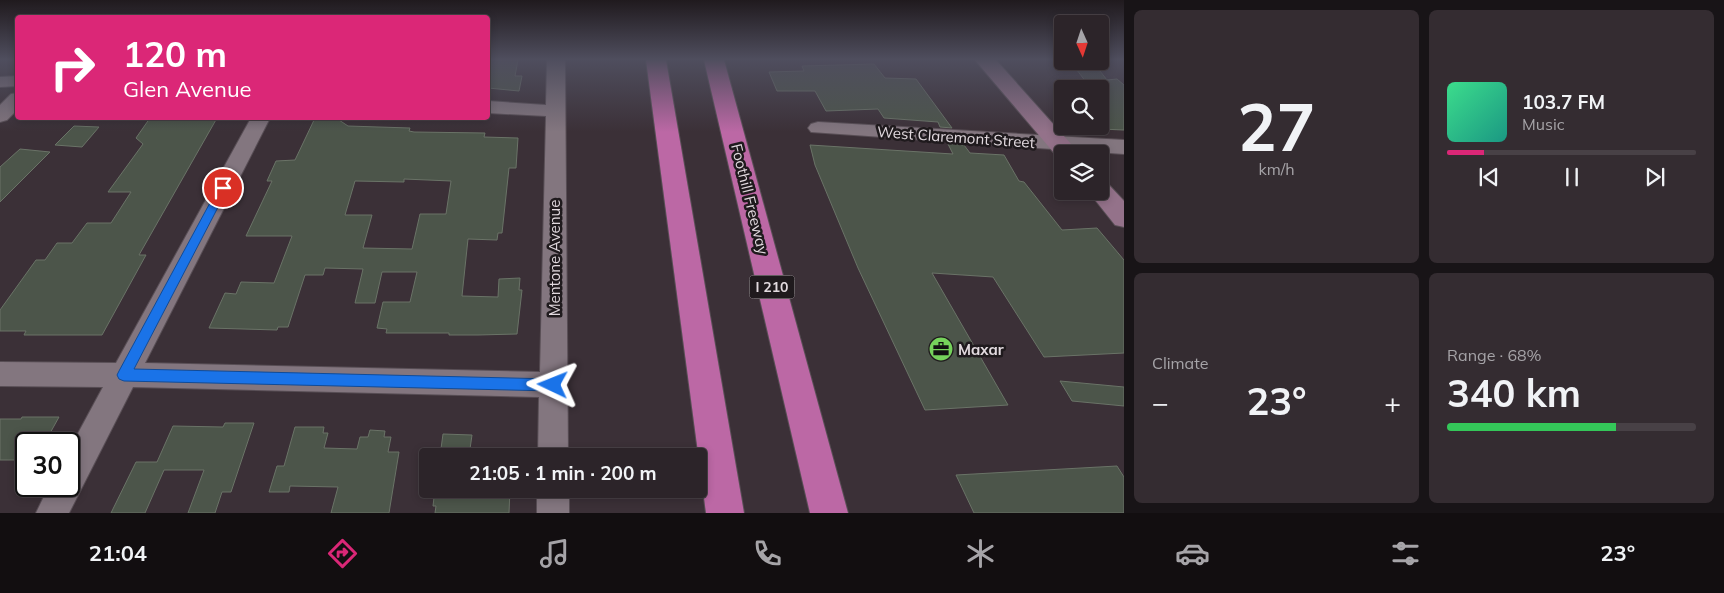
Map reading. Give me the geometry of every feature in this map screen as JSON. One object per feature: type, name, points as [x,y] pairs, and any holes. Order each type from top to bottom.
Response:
[{"type":"highway","points":[[660,84],[725,513]]},
{"type":"highway","name":"Foothill Freeway","points":[[720,84],[830,513]]},
{"type":"main road","points":[[1005,84],[1060,145]]},
{"type":"main road","points":[[1108,200],[1124,218]]},
{"type":"street","name":"Mentone Avenue","points":[[553,448],[556,84]]},
{"type":"street","points":[[0,116],[15,101]]},
{"type":"street","points":[[490,107],[555,111]]},
{"type":"street","points":[[80,459],[259,120]]},
{"type":"street","name":"West Claremont Street","points":[[818,128],[1054,147]]},
{"type":"street","name":"West Claremont Street","points":[[1109,147],[1124,147]]},
{"type":"street","points":[[0,374],[553,385]]},
{"type":"street","points":[[52,513],[60,497]]},
{"type":"street","points":[[553,498],[553,513]]},
{"type":"building","points":[[490,84],[520,84],[519,91],[490,88]]},
{"type":"building","points":[[774,84],[920,84],[952,128],[940,127],[938,122],[884,118],[878,109],[826,111],[815,91],[777,91]]},
{"type":"building","points":[[1109,84],[1124,85],[1124,130],[1109,129]]},
{"type":"building","points":[[149,120],[216,120],[139,255],[146,255],[102,335],[24,335],[26,331],[0,331],[0,310],[36,260],[45,260],[57,243],[72,243],[87,223],[111,223],[131,192],[108,192],[143,144],[136,138]]},
{"type":"building","points":[[314,120],[339,120],[348,126],[410,128],[409,131],[414,132],[485,133],[484,137],[518,138],[516,168],[509,168],[502,233],[498,233],[497,240],[468,239],[462,296],[498,297],[499,279],[520,278],[519,290],[522,290],[517,334],[449,335],[449,333],[386,333],[387,329],[377,328],[383,302],[410,302],[417,272],[382,272],[375,303],[355,303],[363,269],[325,268],[323,275],[305,275],[288,327],[278,327],[277,330],[209,328],[225,293],[236,294],[241,282],[274,283],[292,236],[246,236],[272,181],[267,181],[276,161],[295,160]],"holes":[[[404,179],[451,181],[446,214],[420,214],[412,249],[363,248],[372,215],[345,215],[355,181],[404,182]]]},
{"type":"building","points":[[74,126],[99,127],[82,147],[55,145]]},
{"type":"building","points":[[948,144],[964,145],[970,153],[1004,155],[1019,181],[1024,182],[1062,230],[1097,228],[1124,260],[1124,353],[1044,357],[993,277],[932,273],[1008,405],[925,410],[858,268],[815,165],[810,145],[953,154]]},
{"type":"building","points":[[20,149],[50,152],[0,202],[0,167]]},
{"type":"building","points":[[1060,381],[1124,387],[1124,406],[1072,401]]},
{"type":"building","points":[[22,417],[59,417],[51,432],[15,432],[15,460],[0,460],[0,419],[21,419]]},
{"type":"building","points":[[225,423],[254,423],[231,492],[222,492],[215,513],[188,513],[204,470],[164,470],[145,513],[111,513],[136,462],[157,462],[173,426],[223,427]]},
{"type":"building","points":[[295,427],[324,427],[323,433],[328,433],[324,448],[357,449],[360,437],[368,437],[370,430],[385,431],[384,437],[391,437],[388,452],[399,452],[389,513],[331,513],[338,487],[290,486],[289,492],[269,492],[277,466],[284,466]]},
{"type":"building","points":[[443,434],[472,435],[470,448],[441,448]]},
{"type":"building","points":[[1117,466],[1124,477],[1124,513],[974,513],[956,475]]},
{"type":"building","points":[[434,498],[510,498],[509,513],[435,513],[436,506],[433,506]]},
{"type":"place","name":"Maxar","points":[[941,349]]},
{"type":"route","points":[[223,188],[124,375],[553,385]]}]
